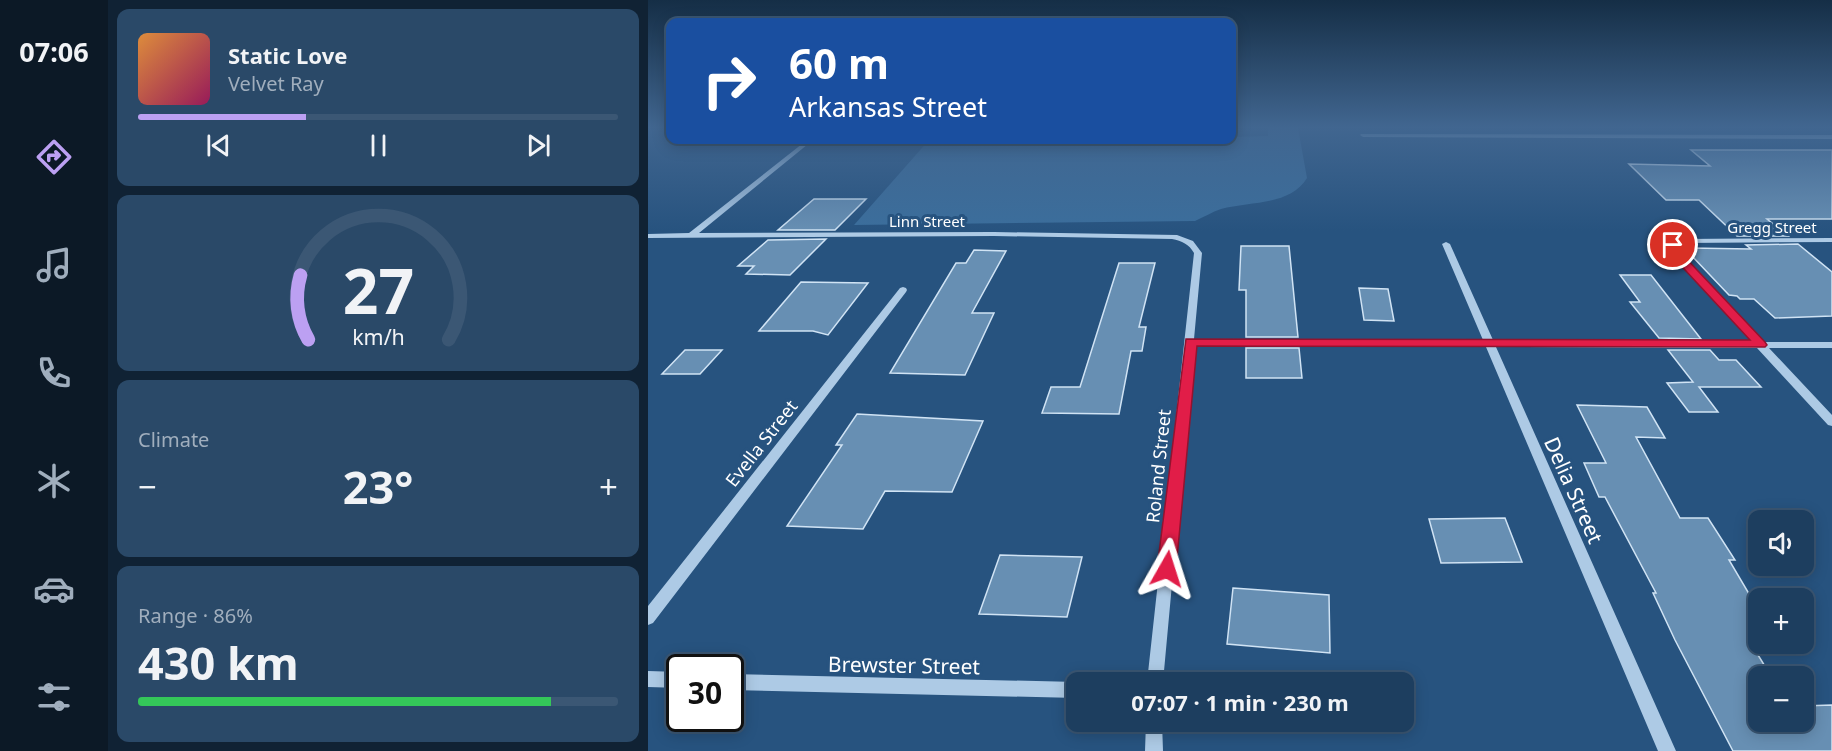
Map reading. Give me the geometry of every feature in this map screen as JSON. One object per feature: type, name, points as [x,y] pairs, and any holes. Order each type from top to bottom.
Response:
[{"type":"street","points":[[692,236],[784,161]]},
{"type":"street","name":"Linn Street","points":[[648,236],[994,234],[1172,237],[1186,239],[1194,245],[1198,253]]},
{"type":"street","name":"Gregg Street","points":[[1761,345],[1677,255],[1673,245],[1683,241],[1713,240],[1832,240]]},
{"type":"street","name":"Delia Street","points":[[1446,244],[1668,751]]},
{"type":"street","name":"Roland Street","points":[[1156,672],[1191,342],[1198,253]]},
{"type":"street","name":"Evella Street","points":[[648,618],[903,290]]},
{"type":"street","points":[[1191,342],[1832,345]]},
{"type":"street","points":[[1761,345],[1832,422]]},
{"type":"street","points":[[648,680],[666,680]]},
{"type":"street","name":"Brewster Street","points":[[744,682],[1066,690]]},
{"type":"street","points":[[1154,732],[1154,751]]},
{"type":"shaded area","points":[[910,161],[1304,161],[1307,178],[1300,187],[1280,198],[1221,209],[1195,221],[854,225]]},
{"type":"building","points":[[1704,161],[1832,161],[1832,219],[1767,219],[1788,236],[1737,236],[1699,200],[1666,200],[1629,164],[1710,166]]},
{"type":"building","points":[[814,199],[866,199],[835,230],[778,230]]},
{"type":"building","points":[[826,239],[790,275],[746,274],[754,266],[738,266],[768,240]]},
{"type":"building","points":[[1798,244],[1832,272],[1832,316],[1775,318],[1754,299],[1740,299],[1729,295],[1690,254],[1695,254],[1690,248],[1751,249],[1746,245]]},
{"type":"building","points":[[1241,246],[1289,246],[1298,337],[1246,337],[1246,290],[1239,290]]},
{"type":"building","points":[[974,250],[1006,251],[972,313],[994,313],[965,375],[890,373],[956,263],[966,263]]},
{"type":"building","points":[[1119,263],[1155,263],[1139,327],[1146,327],[1142,351],[1131,351],[1119,414],[1042,413],[1051,387],[1080,387]]},
{"type":"building","points":[[1620,275],[1651,275],[1701,339],[1659,338],[1630,302],[1640,302]]},
{"type":"building","points":[[801,282],[868,283],[828,335],[813,331],[759,331]]},
{"type":"building","points":[[1359,288],[1388,289],[1394,321],[1364,320]]},
{"type":"building","points":[[1246,348],[1299,348],[1302,378],[1246,378]]},
{"type":"building","points":[[685,350],[722,350],[700,374],[662,374]]},
{"type":"building","points":[[1668,350],[1710,350],[1719,360],[1736,360],[1761,387],[1699,387],[1718,412],[1689,412],[1667,383],[1693,382]]},
{"type":"building","points":[[1577,405],[1647,407],[1665,438],[1636,437],[1680,518],[1708,518],[1735,560],[1729,560],[1748,592],[1748,654],[1758,654],[1765,666],[1748,666],[1748,732],[1814,732],[1814,706],[1832,705],[1832,751],[1733,751],[1675,640],[1653,593],[1656,593],[1605,497],[1599,497],[1584,463],[1606,463]]},
{"type":"building","points":[[857,414],[983,421],[952,492],[885,491],[863,529],[787,526],[842,445],[836,445]]},
{"type":"building","points":[[1505,518],[1522,562],[1441,563],[1429,519]]},
{"type":"building","points":[[1000,555],[1082,557],[1067,617],[979,614]]},
{"type":"building","points":[[1233,588],[1329,595],[1330,653],[1227,644]]},
{"type":"route","points":[[1167,569],[1191,342],[1761,345],[1677,255],[1673,245]]}]
